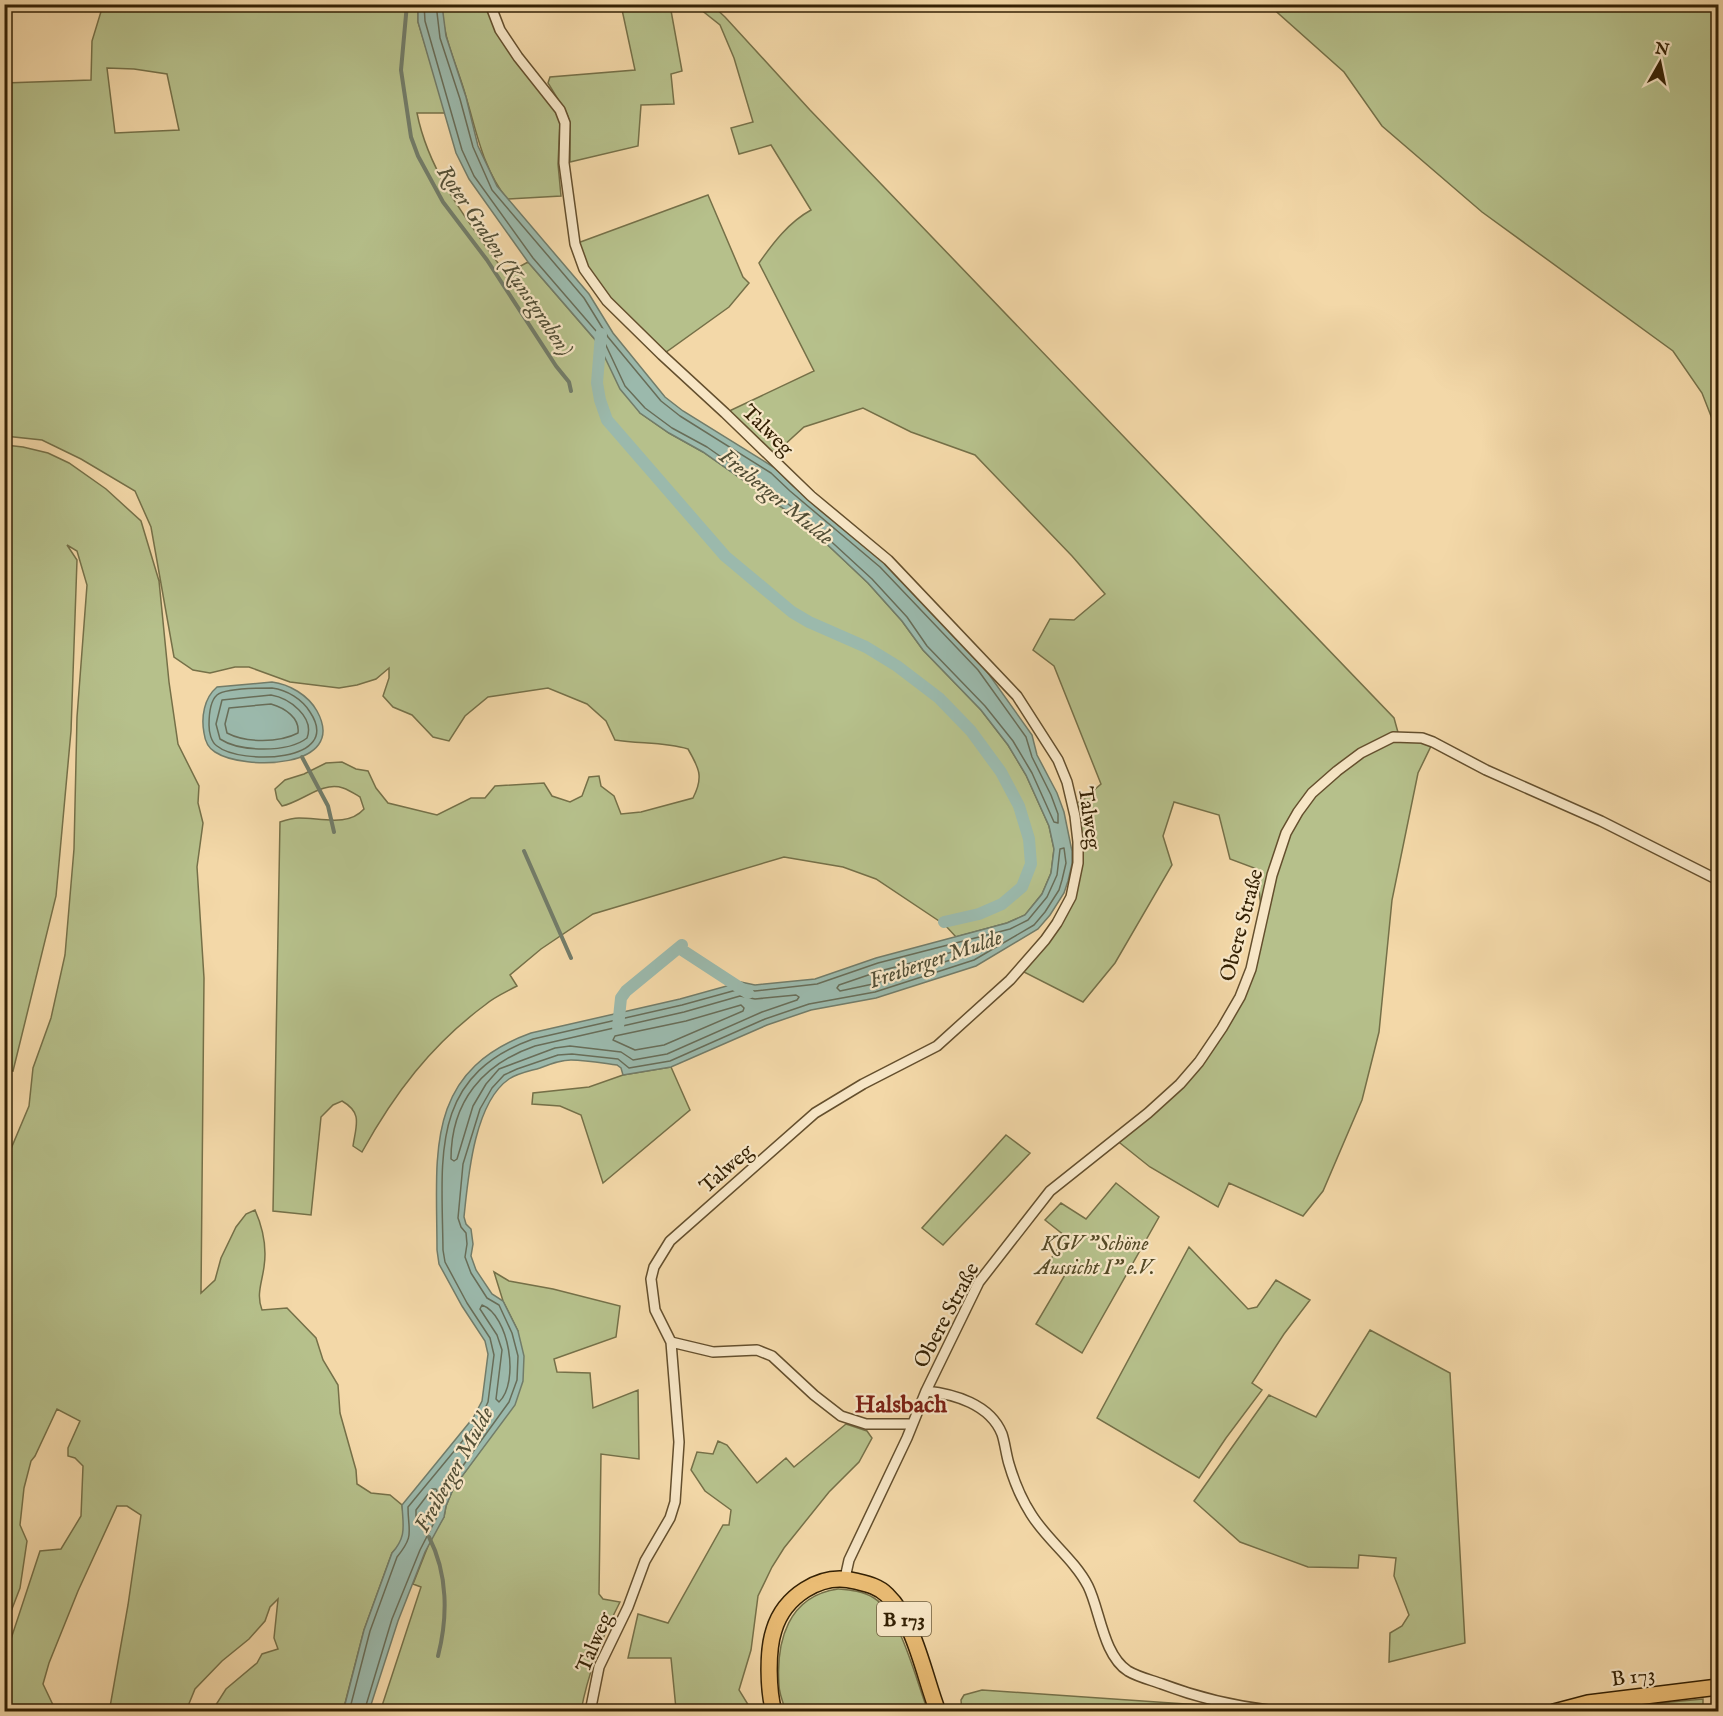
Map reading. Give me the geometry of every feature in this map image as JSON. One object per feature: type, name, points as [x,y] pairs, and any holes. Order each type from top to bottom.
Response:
[{"type":"main road","name":"B 173","points":[[774,1712],[769,1676],[773,1631],[780,1615],[802,1591],[820,1581],[845,1578],[875,1586],[888,1596],[907,1624],[938,1712]]},
{"type":"main road","name":"B 173","points":[[1554,1712],[1588,1703],[1719,1687]]},
{"type":"street","name":"Talweg","points":[[490,4],[500,30],[560,110],[565,123],[564,164],[575,244],[584,269],[607,301],[811,496],[888,560],[1017,696],[1058,760],[1067,782],[1078,842],[1078,863],[1071,897],[1045,940],[1010,980],[936,1046],[863,1084],[815,1113],[670,1241],[654,1267],[651,1279],[655,1310],[672,1342],[679,1442],[675,1502],[670,1518],[645,1561],[628,1607],[599,1667],[590,1712]]},
{"type":"street","name":"Obere Straße","points":[[845,1578],[849,1560],[907,1438],[926,1391],[979,1282],[1050,1191],[1148,1113],[1180,1084],[1205,1053],[1240,997],[1251,969],[1272,875],[1286,833],[1312,793],[1337,771],[1361,753],[1393,737],[1411,737],[1433,742],[1486,770],[1601,821],[1719,880]]},
{"type":"street","points":[[672,1342],[713,1352],[756,1350],[772,1356],[814,1395],[841,1416],[866,1424],[912,1424]]},
{"type":"street","points":[[926,1391],[948,1393],[967,1400],[988,1415],[1001,1432],[1010,1466],[1031,1514],[1087,1584],[1110,1648],[1119,1663],[1128,1671],[1183,1692],[1246,1708],[1286,1712]]},
{"type":"green space","points":[[103,5],[418,5],[418,22],[446,113],[417,113],[423,135],[431,157],[452,198],[506,274],[528,262],[598,343],[640,413],[703,452],[814,532],[868,583],[902,621],[923,650],[981,710],[1008,745],[1026,775],[1049,826],[1054,849],[1051,873],[1042,894],[1025,915],[1007,923],[956,937],[945,925],[876,879],[843,867],[784,857],[593,914],[541,949],[510,975],[517,986],[496,997],[466,1020],[431,1054],[387,1110],[362,1152],[353,1146],[356,1115],[353,1110],[342,1101],[333,1105],[321,1117],[311,1215],[273,1211],[280,822],[299,818],[342,820],[358,815],[364,809],[360,797],[343,788],[327,787],[282,806],[277,799],[275,789],[285,780],[326,763],[342,762],[356,769],[368,771],[376,788],[388,803],[437,815],[471,798],[485,798],[495,786],[544,783],[552,796],[570,802],[582,796],[589,777],[599,776],[601,786],[614,796],[621,814],[641,812],[693,798],[699,773],[688,749],[615,740],[606,721],[587,704],[548,688],[488,697],[465,716],[449,741],[433,737],[412,715],[393,707],[383,696],[389,678],[389,668],[376,679],[339,688],[290,682],[249,667],[235,667],[210,673],[193,670],[174,657],[151,527],[135,491],[81,459],[42,440],[5,436],[5,83],[91,80],[92,41]],"holes":[[[107,68],[167,74],[179,130],[115,133]]]},
{"type":"green space","points":[[442,5],[487,5],[532,79],[558,114],[560,123],[558,164],[561,196],[507,199],[499,187],[486,163],[477,137],[447,40]]},
{"type":"green space","points":[[621,5],[670,5],[682,71],[671,74],[674,104],[641,105],[638,146],[570,162],[570,123],[548,83],[550,77],[635,70]]},
{"type":"green space","points":[[695,5],[712,5],[725,17],[810,110],[1394,718],[1399,736],[1433,742],[1418,773],[1392,900],[1379,1032],[1362,1100],[1323,1191],[1303,1216],[1229,1183],[1218,1207],[1150,1167],[1115,1139],[1195,1067],[1246,982],[1262,919],[1257,869],[1230,859],[1219,815],[1174,802],[1163,836],[1172,865],[1115,963],[1083,1002],[1022,971],[1057,923],[1075,878],[1073,804],[1080,802],[1101,784],[1054,666],[1033,650],[1050,619],[1074,620],[1105,594],[1072,556],[975,455],[911,432],[863,408],[804,427],[770,458],[725,413],[814,371],[759,263],[789,227],[811,210],[771,145],[739,154],[731,128],[753,122],[734,58],[720,25]]},
{"type":"green space","points":[[1269,5],[1718,5],[1718,434],[1702,393],[1673,351],[1482,212],[1382,126],[1344,72]]},
{"type":"green space","points":[[708,195],[743,277],[749,283],[729,307],[662,355],[607,301],[584,269],[575,244]]},
{"type":"green space","points":[[5,445],[48,453],[69,463],[106,489],[141,521],[159,581],[178,744],[199,786],[198,803],[203,823],[197,867],[204,978],[201,1293],[215,1280],[221,1258],[236,1227],[246,1214],[255,1210],[265,1245],[265,1260],[259,1294],[262,1310],[287,1308],[316,1338],[323,1360],[338,1385],[340,1413],[356,1470],[357,1484],[371,1493],[390,1495],[402,1505],[405,1529],[400,1544],[392,1553],[364,1630],[343,1711],[212,1711],[226,1689],[257,1663],[262,1654],[278,1649],[274,1638],[278,1599],[270,1607],[265,1621],[249,1639],[222,1661],[195,1689],[186,1711],[84,1711],[110,1707],[128,1605],[141,1515],[127,1506],[117,1506],[78,1591],[49,1663],[43,1684],[53,1705],[53,1711],[5,1711],[5,1657],[40,1551],[61,1549],[81,1516],[83,1466],[75,1458],[68,1456],[68,1448],[80,1421],[57,1409],[31,1461],[24,1488],[20,1525],[27,1541],[20,1588],[5,1627],[5,1163],[29,1106],[33,1068],[51,1018],[65,955],[74,849],[77,717],[87,585],[77,551],[67,545],[77,560],[71,731],[56,896],[13,1071],[4,1069]]},
{"type":"green space","points":[[671,1067],[690,1110],[603,1183],[581,1115],[560,1106],[532,1104],[533,1093],[589,1087],[623,1075]]},
{"type":"green space","points":[[1006,1135],[1030,1153],[943,1245],[922,1228]]},
{"type":"green space","name":"KGV \"Schöne Aussicht I\" e.V.","points":[[1116,1183],[1159,1217],[1082,1353],[1036,1324],[1065,1275],[1049,1262],[1065,1236],[1045,1220],[1061,1203],[1086,1219]]},
{"type":"green space","points":[[1189,1247],[1248,1309],[1257,1307],[1276,1280],[1310,1300],[1284,1334],[1252,1383],[1262,1390],[1199,1478],[1097,1418]]},
{"type":"green space","points":[[494,1272],[509,1281],[553,1289],[620,1306],[616,1337],[554,1359],[557,1372],[590,1373],[593,1408],[638,1390],[639,1459],[601,1454],[599,1594],[603,1599],[620,1602],[596,1655],[581,1711],[380,1712],[421,1587],[413,1584],[432,1536],[444,1517],[454,1487],[486,1443],[518,1331],[503,1301]]},
{"type":"green space","points":[[1370,1330],[1450,1373],[1465,1643],[1389,1662],[1390,1633],[1402,1626],[1409,1615],[1394,1576],[1396,1558],[1359,1555],[1358,1568],[1308,1567],[1240,1542],[1194,1501],[1269,1395],[1316,1417]]},
{"type":"green space","points":[[846,1424],[867,1431],[872,1438],[859,1462],[829,1492],[784,1548],[758,1596],[751,1650],[739,1690],[752,1711],[673,1711],[676,1709],[671,1658],[628,1658],[638,1614],[668,1623],[723,1525],[729,1525],[731,1510],[705,1491],[691,1470],[697,1452],[713,1454],[718,1441],[727,1445],[757,1483],[786,1458],[794,1467]]},
{"type":"green space","points":[[838,1589],[865,1594],[884,1607],[900,1633],[928,1711],[786,1711],[780,1691],[779,1669],[783,1637],[797,1611],[807,1601],[821,1593]]},
{"type":"green space","points":[[982,1690],[1215,1706],[1246,1711],[962,1712],[961,1700],[964,1695]]},
{"type":"green space","points":[[1703,1699],[1703,1711],[1595,1711],[1608,1708]]},
{"type":"water","name":"Freiberger Mulde","points":[[418,5],[442,5],[446,36],[466,97],[478,146],[497,186],[589,294],[613,333],[665,397],[683,411],[775,468],[793,486],[885,563],[983,666],[1032,735],[1037,755],[1057,793],[1064,812],[1072,851],[1072,864],[1064,893],[1038,929],[976,966],[876,998],[811,1010],[767,1025],[671,1067],[623,1075],[621,1068],[617,1065],[582,1060],[555,1062],[516,1075],[497,1090],[480,1123],[475,1142],[464,1217],[471,1229],[473,1244],[471,1256],[476,1270],[492,1294],[503,1301],[518,1331],[524,1356],[523,1381],[515,1405],[454,1487],[444,1517],[425,1552],[398,1621],[369,1711],[343,1712],[364,1630],[392,1553],[402,1536],[402,1505],[473,1418],[482,1401],[488,1354],[485,1341],[439,1264],[437,1250],[436,1182],[443,1121],[454,1094],[471,1070],[496,1050],[531,1033],[680,999],[741,982],[755,985],[815,979],[876,958],[1007,923],[1025,915],[1042,894],[1051,873],[1054,849],[1049,826],[1026,775],[1008,745],[981,710],[923,650],[902,621],[868,583],[794,516],[703,452],[640,413],[620,389],[598,343],[528,262],[469,179],[456,153],[418,22]]},
{"type":"water","points":[[272,682],[298,691],[313,705],[323,730],[319,745],[306,754],[289,760],[268,763],[229,758],[213,750],[205,739],[203,721],[206,702],[213,691],[217,687]]},
{"type":"waterway","name":"Roter Graben (Kunstgraben)","points":[[407,4],[401,70],[411,137],[418,156],[443,202],[487,260],[556,366],[569,382],[571,391]]},
{"type":"waterway","points":[[601,334],[597,383],[607,420],[725,556],[792,612],[866,647],[897,666],[939,698],[971,731],[1001,772],[1019,806],[1029,839],[1031,864],[1022,887],[1002,904],[979,914],[944,922]]},
{"type":"waterway","points":[[302,757],[328,806],[334,832]]},
{"type":"waterway","points":[[524,851],[571,958]]},
{"type":"waterway","points":[[618,1027],[621,998],[626,991],[682,945]]},
{"type":"waterway","points":[[679,948],[748,993]]},
{"type":"waterway","name":"Freiberger Mulde","points":[[429,1537],[443,1581],[445,1611],[438,1656]]},
{"type":"district","name":"Halsbach","points":[[901,1404]]}]
